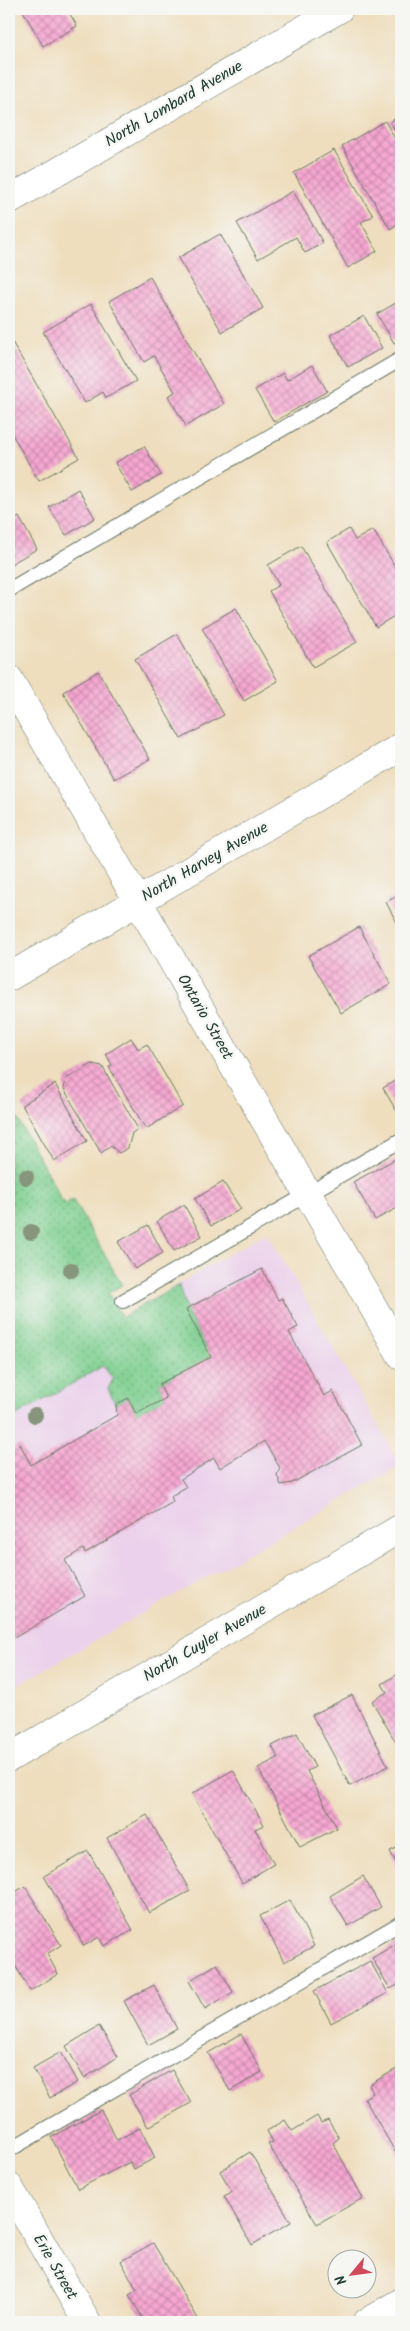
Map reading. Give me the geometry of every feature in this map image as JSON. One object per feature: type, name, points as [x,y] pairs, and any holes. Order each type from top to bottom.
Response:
[{"type":"street","name":"North Lombard Avenue","points":[[9,200],[339,9]]},
{"type":"street","name":"Ontario Street","points":[[9,679],[401,1355]]},
{"type":"street","name":"North Harvey Avenue","points":[[9,976],[401,747]]},
{"type":"street","name":"North Cuyler Avenue","points":[[9,1758],[401,1528]]},
{"type":"street","name":"Erie Street","points":[[9,2186],[87,2322]]},
{"type":"street","points":[[367,2322],[401,2302]]},
{"type":"lane","points":[[9,590],[401,359]]},
{"type":"lane","points":[[123,1301],[401,1140]]},
{"type":"lane","points":[[9,2150],[401,1923]]},
{"type":"shaded area","points":[[9,1103],[64,1204],[73,1200],[122,1285],[108,1293],[122,1317],[267,1232],[401,1466],[9,1690]]},
{"type":"green space","points":[[9,1103],[64,1204],[73,1200],[122,1285],[108,1293],[122,1317],[179,1285],[186,1309],[211,1357],[159,1384],[166,1398],[136,1414],[128,1398],[116,1405],[108,1389],[113,1379],[103,1366],[9,1420]]},
{"type":"building","points":[[22,9],[67,9],[77,26],[43,46]]},
{"type":"building","points":[[401,115],[401,140],[390,122]]},
{"type":"building","points":[[385,121],[401,149],[401,222],[390,229],[342,146]]},
{"type":"building","points":[[334,150],[373,216],[361,222],[377,251],[348,268],[294,173]]},
{"type":"building","points":[[293,191],[323,243],[305,253],[296,237],[258,259],[237,223]]},
{"type":"building","points":[[220,234],[263,308],[222,332],[178,258]]},
{"type":"building","points":[[150,277],[224,404],[186,426],[168,396],[175,392],[154,356],[144,362],[109,301]]},
{"type":"building","points":[[401,300],[401,339],[394,343],[377,314]]},
{"type":"building","points":[[91,304],[136,381],[106,398],[103,392],[85,403],[43,332]]},
{"type":"building","points":[[364,316],[382,348],[348,367],[330,335]]},
{"type":"building","points":[[12,342],[79,458],[39,481],[9,429],[9,344]]},
{"type":"building","points":[[312,365],[327,391],[274,422],[255,390],[283,373],[287,380]]},
{"type":"building","points":[[144,446],[161,475],[132,492],[115,463]]},
{"type":"building","points":[[78,489],[95,518],[66,535],[49,507]]},
{"type":"building","points":[[19,517],[37,549],[9,565],[9,523]]},
{"type":"building","points":[[349,529],[355,540],[373,530],[399,573],[401,572],[401,612],[376,627],[327,542]]},
{"type":"building","points":[[301,546],[357,642],[313,667],[269,591],[279,585],[268,565]]},
{"type":"building","points":[[236,608],[278,681],[244,701],[202,628]]},
{"type":"building","points":[[177,634],[224,715],[181,739],[135,659]]},
{"type":"building","points":[[98,671],[150,759],[114,779],[63,692]]},
{"type":"building","points":[[401,894],[401,931],[386,902]]},
{"type":"building","points":[[359,927],[391,984],[341,1013],[308,956]]},
{"type":"building","points":[[131,1038],[138,1049],[147,1044],[183,1106],[146,1129],[109,1067],[112,1065],[106,1054]]},
{"type":"building","points":[[92,1064],[102,1066],[138,1129],[132,1133],[128,1148],[119,1153],[111,1146],[101,1153],[64,1089],[66,1079]]},
{"type":"building","points":[[401,1077],[401,1114],[399,1115],[383,1088]]},
{"type":"building","points":[[55,1084],[87,1141],[54,1161],[22,1105]]},
{"type":"building","points":[[401,1156],[401,1206],[375,1220],[353,1182]]},
{"type":"building","points":[[223,1182],[241,1209],[211,1226],[195,1199]]},
{"type":"building","points":[[184,1205],[202,1236],[174,1251],[157,1221]]},
{"type":"building","points":[[148,1225],[163,1253],[135,1269],[118,1242]]},
{"type":"building","points":[[262,1269],[278,1300],[282,1298],[298,1327],[289,1332],[324,1396],[333,1391],[362,1445],[292,1483],[281,1485],[277,1475],[280,1468],[264,1441],[220,1468],[214,1458],[181,1479],[186,1487],[171,1496],[173,1502],[85,1553],[83,1549],[65,1560],[85,1596],[9,1641],[9,1451],[20,1444],[31,1465],[117,1415],[116,1405],[128,1398],[136,1414],[166,1398],[159,1384],[211,1357],[186,1309]]},
{"type":"building","points":[[401,1672],[401,1751],[372,1701],[387,1692],[382,1684]]},
{"type":"building","points":[[352,1695],[388,1766],[350,1786],[312,1715]]},
{"type":"building","points":[[297,1733],[315,1767],[307,1771],[337,1828],[300,1847],[258,1768],[278,1758],[272,1746]]},
{"type":"building","points":[[233,1770],[264,1825],[255,1829],[274,1864],[242,1883],[192,1794]]},
{"type":"building","points":[[147,1815],[190,1891],[149,1913],[107,1838]]},
{"type":"building","points":[[401,1846],[401,1873],[390,1851]]},
{"type":"building","points":[[88,1851],[133,1930],[104,1946],[99,1937],[84,1946],[44,1876]]},
{"type":"building","points":[[363,1876],[381,1907],[348,1926],[330,1896]]},
{"type":"building","points":[[25,1886],[61,1945],[47,1954],[58,1974],[30,1991],[9,1955],[9,1896]]},
{"type":"building","points":[[290,1900],[314,1946],[284,1962],[260,1916]]},
{"type":"building","points":[[401,1941],[401,1983],[390,1989],[372,1958]]},
{"type":"building","points":[[370,1961],[388,1993],[331,2023],[314,1991]]},
{"type":"building","points":[[217,1964],[233,1992],[205,2009],[189,1981]]},
{"type":"building","points":[[154,1985],[177,2029],[148,2045],[124,2001]]},
{"type":"building","points":[[99,2026],[118,2057],[84,2078],[66,2046]]},
{"type":"building","points":[[241,2034],[262,2072],[230,2091],[208,2053]]},
{"type":"building","points":[[61,2052],[78,2082],[50,2098],[33,2068]]},
{"type":"building","points":[[398,2068],[401,2072],[400,2160],[364,2098],[373,2093],[369,2085]]},
{"type":"building","points":[[172,2070],[191,2103],[148,2127],[129,2095]]},
{"type":"building","points":[[101,2110],[117,2140],[140,2128],[155,2158],[134,2169],[130,2162],[78,2189],[51,2137]]},
{"type":"building","points":[[317,2116],[321,2123],[328,2120],[339,2138],[333,2143],[363,2198],[317,2224],[268,2144],[273,2142],[267,2131],[285,2120],[292,2131]]},
{"type":"building","points":[[250,2152],[291,2222],[252,2245],[224,2196],[232,2192],[220,2171]]},
{"type":"building","points":[[153,2243],[200,2322],[145,2322],[129,2295],[137,2290],[121,2261]]}]
